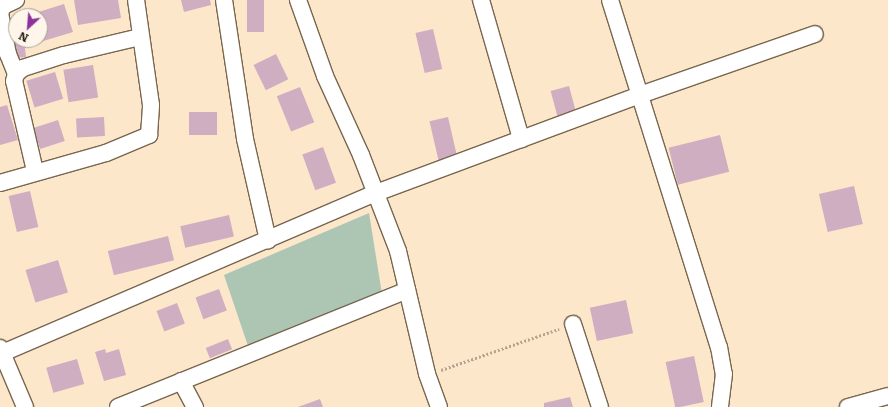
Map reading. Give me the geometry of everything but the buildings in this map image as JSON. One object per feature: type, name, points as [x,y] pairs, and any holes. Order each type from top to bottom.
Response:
[{"type":"street","points":[[0,183],[35,171],[106,153],[149,134],[151,105],[140,37],[136,0]]},
{"type":"street","points":[[224,0],[245,139],[268,240]]},
{"type":"street","points":[[298,0],[325,76],[376,193],[398,251],[427,374],[440,407]]},
{"type":"street","points":[[481,0],[521,139]]},
{"type":"street","points":[[610,0],[718,347],[724,374],[720,407]]},
{"type":"street","points":[[6,2],[0,13],[8,54],[16,74]]},
{"type":"street","points":[[25,407],[1,352],[376,193],[640,95],[815,34]]},
{"type":"street","points":[[35,171],[14,81],[16,74],[23,68],[64,55],[140,37]]},
{"type":"street","points":[[118,407],[407,290]]},
{"type":"street","points":[[573,324],[600,407]]},
{"type":"street","points":[[181,381],[195,407]]},
{"type":"street","points":[[848,407],[888,396]]},
{"type":"path","points":[[427,374],[573,324]]},
{"type":"green space","points":[[369,213],[382,294],[248,346],[224,275]]}]
